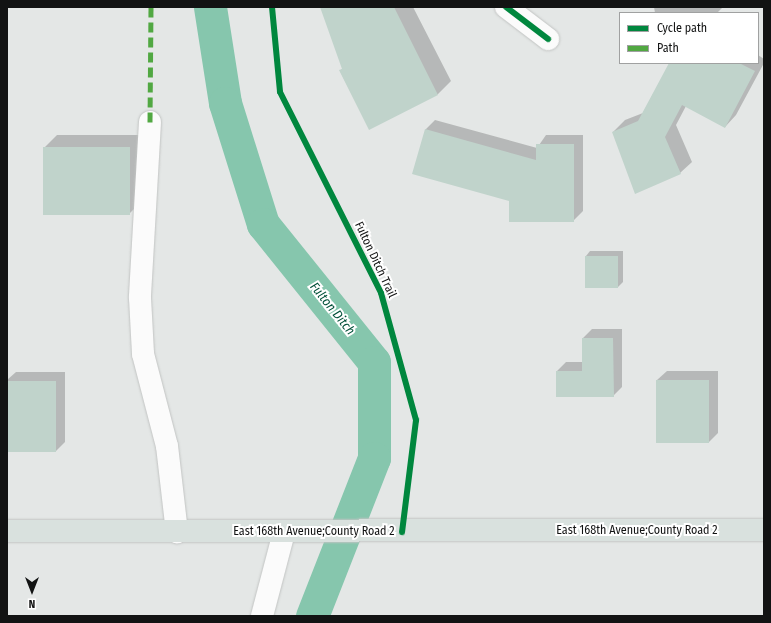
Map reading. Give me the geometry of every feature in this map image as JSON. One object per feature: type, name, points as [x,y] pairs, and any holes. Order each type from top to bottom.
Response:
[{"type":"main road","name":"East 168th Avenue;County Road 2","points":[[7,531],[371,533],[764,530]]},
{"type":"street","points":[[506,7],[548,39]]},
{"type":"street","points":[[150,122],[140,298],[143,354],[167,446],[178,532]]},
{"type":"street","points":[[262,616],[284,532]]},
{"type":"building","points":[[320,7],[394,7],[438,95],[369,130],[339,70],[342,69]]},
{"type":"building","points":[[668,64],[741,64],[755,71],[725,128],[682,105],[665,137],[681,174],[635,194],[612,132],[638,121]]},
{"type":"building","points":[[425,129],[536,160],[536,144],[574,144],[574,222],[509,222],[509,201],[412,174]]},
{"type":"building","points":[[43,147],[130,147],[130,215],[43,215]]},
{"type":"building","points":[[585,256],[618,256],[618,288],[585,288]]},
{"type":"building","points":[[582,338],[613,338],[614,397],[556,397],[556,371],[582,371]]},
{"type":"building","points":[[656,380],[709,380],[709,443],[656,443]]},
{"type":"building","points":[[7,381],[56,381],[56,452],[7,452]]},
{"type":"waterway","name":"Fulton Ditch","points":[[210,7],[225,103],[263,224],[374,362],[374,458],[312,616]]},
{"type":"marked path","points":[[150,122],[151,7]]},
{"type":"cycle path","name":"Fulton Ditch Trail","points":[[272,7],[280,92],[381,293],[416,420],[402,532]]},
{"type":"cycle path","points":[[506,7],[548,39]]}]
